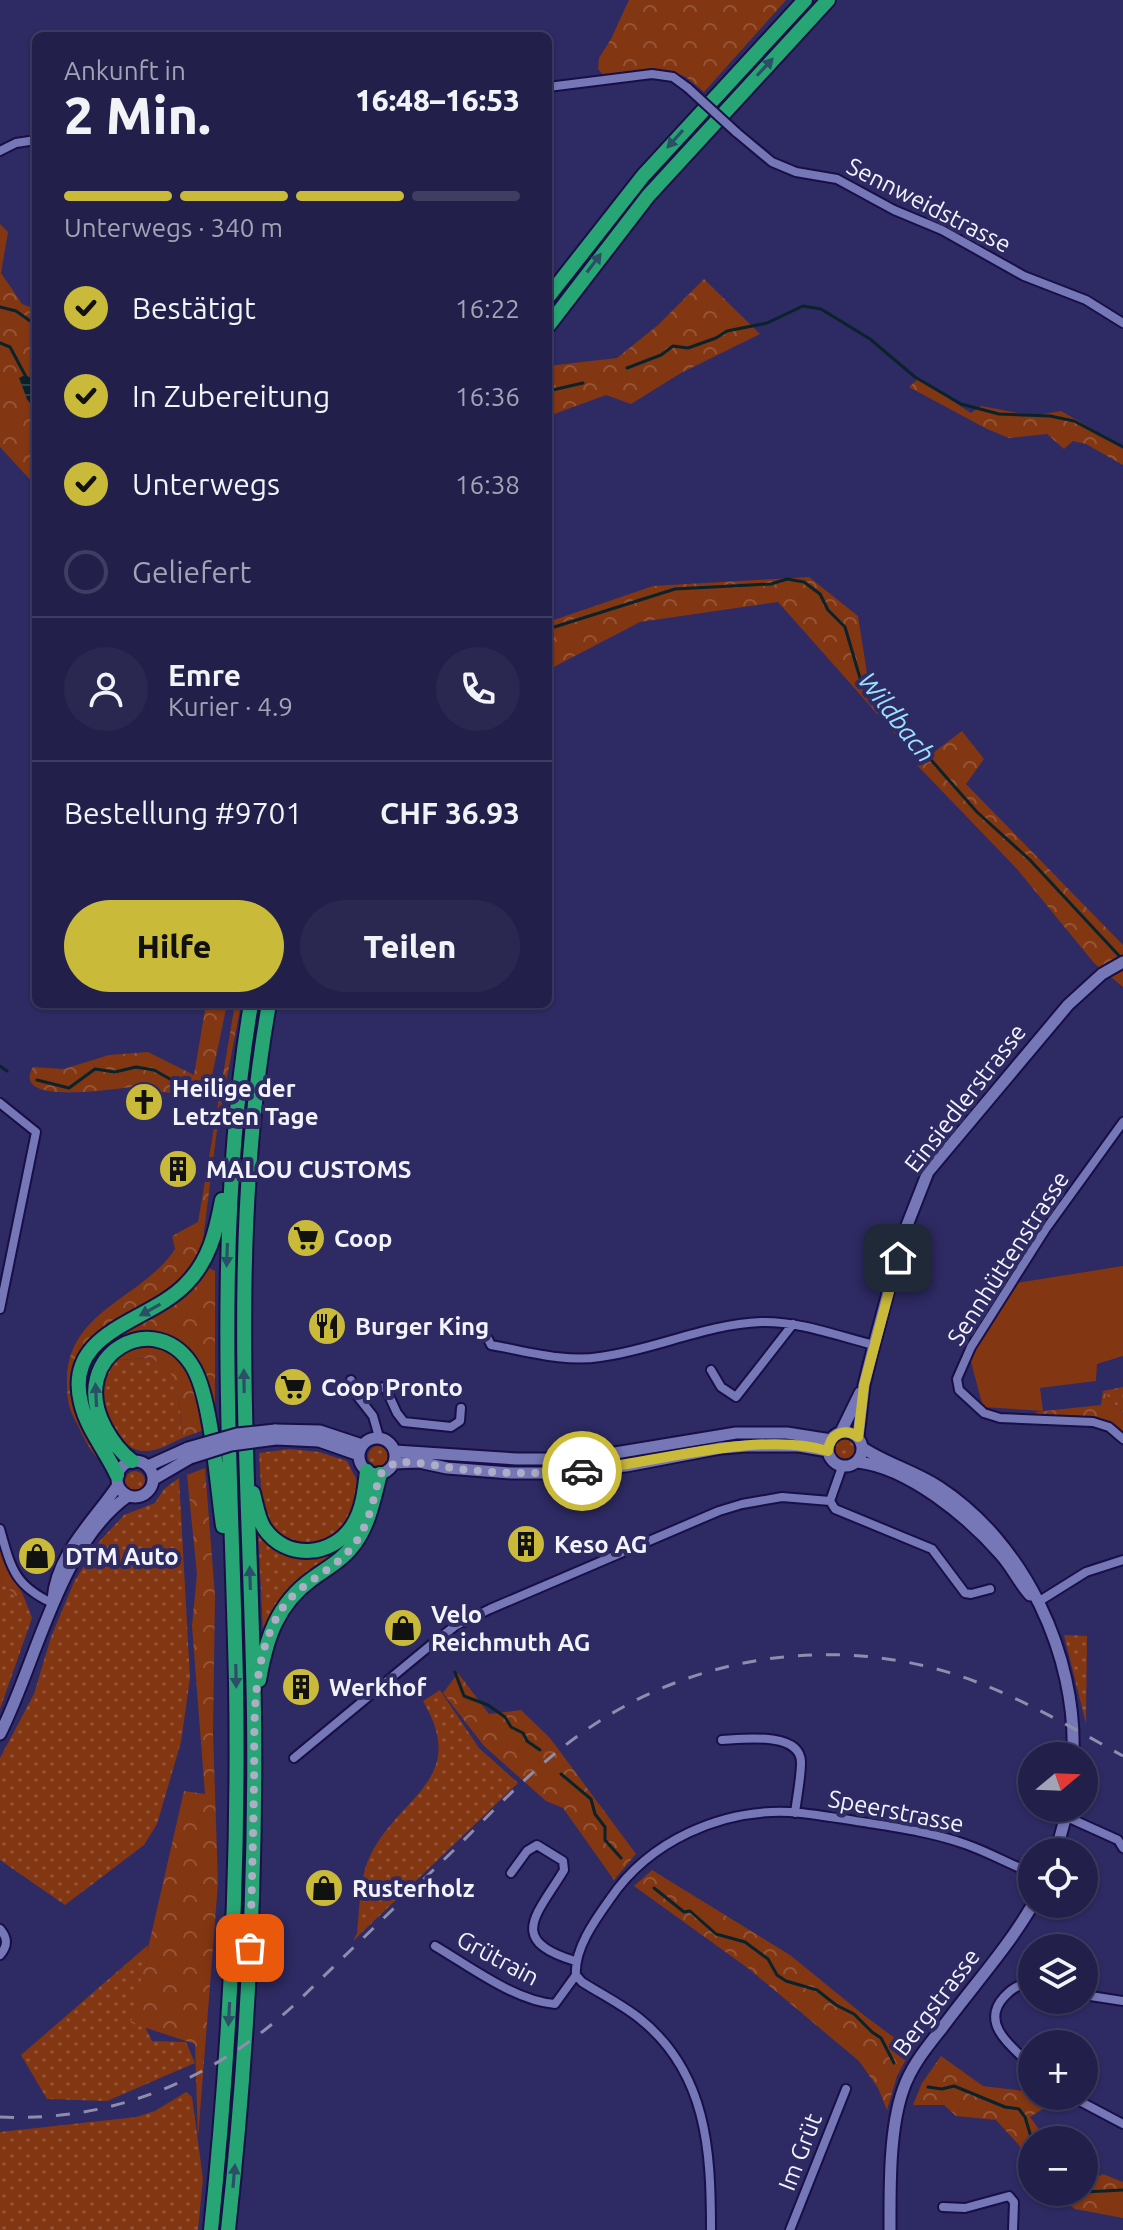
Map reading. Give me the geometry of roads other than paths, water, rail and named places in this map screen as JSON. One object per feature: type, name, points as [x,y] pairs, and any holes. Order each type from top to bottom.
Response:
[{"type":"highway","points":[[552,292],[643,176],[805,0]]},
{"type":"highway","points":[[552,321],[648,196],[828,0]]},
{"type":"highway","points":[[117,1480],[82,1407],[79,1385],[84,1363],[101,1338],[170,1298],[188,1283],[203,1263],[217,1225],[250,1008]]},
{"type":"highway","points":[[228,2230],[249,1970],[254,1712],[243,1324],[245,1226],[253,1114],[268,1008]]},
{"type":"highway","points":[[211,2230],[225,2073],[234,1908],[237,1754],[227,1293],[235,1121]]},
{"type":"highway","points":[[132,1461],[119,1450],[102,1423],[95,1400],[95,1383],[101,1365],[119,1347],[137,1340],[155,1340],[181,1352],[193,1367],[200,1385],[233,1598]]},
{"type":"highway","points":[[246,1459],[257,1510],[265,1529],[282,1545],[306,1552],[335,1544],[351,1527],[373,1472]]},
{"type":"highway","points":[[254,1712],[265,1647],[277,1617],[297,1590],[341,1558],[355,1543],[367,1520],[373,1472]]},
{"type":"main road","name":"Einsiedlerstrasse","points":[[860,1443],[864,1385],[874,1345],[904,1233],[928,1172],[1068,1005],[1102,974],[1121,963]]},
{"type":"main road","name":"Einsiedlerstrasse","points":[[833,1441],[864,1385]]},
{"type":"main road","points":[[148,1466],[189,1453],[224,1437],[320,1431],[361,1450]]},
{"type":"main road","points":[[394,1457],[447,1468],[558,1473],[626,1466],[721,1448],[799,1446],[833,1441],[850,1432],[878,1458],[914,1472],[962,1503],[1009,1550],[1034,1591],[1065,1678],[1073,1721],[1073,1742]]},
{"type":"main road","points":[[379,1437],[389,1442],[394,1457],[390,1468],[373,1472],[361,1464],[361,1450],[373,1438],[379,1437]]},
{"type":"main road","points":[[833,1441],[832,1460],[842,1467],[858,1462],[875,1465],[914,1483],[949,1507],[1003,1557],[1027,1592],[1038,1602]]},
{"type":"main road","points":[[858,1462],[860,1443]]},
{"type":"main road","points":[[0,1734],[52,1603],[94,1531],[117,1504],[128,1496],[138,1497],[147,1493],[154,1479],[189,1453]]},
{"type":"main road","points":[[52,1603],[56,1577],[64,1561],[117,1480],[124,1464],[141,1461],[148,1466],[154,1479]]},
{"type":"main road","points":[[117,1480],[128,1496]]},
{"type":"main road","name":"Bergstrasse","points":[[890,2230],[893,2143],[902,2092],[922,2054],[991,1966],[1024,1918]]},
{"type":"street","name":"Sennweidstrasse","points":[[552,86],[652,74],[673,77],[772,162],[796,172],[837,179],[894,210],[942,230],[1024,276],[1086,300],[1123,323]]},
{"type":"street","points":[[0,151],[16,143],[32,141]]},
{"type":"street","points":[[0,1103],[36,1132],[0,1309]]},
{"type":"street","name":"Sennhüttenstrasse","points":[[1123,1122],[1045,1230],[971,1347],[957,1379],[959,1390],[984,1413],[1000,1418],[1093,1422],[1109,1427],[1123,1439]]},
{"type":"street","points":[[488,1339],[491,1345],[563,1358],[598,1358],[728,1326],[764,1322],[793,1324],[874,1345]]},
{"type":"street","points":[[711,1370],[721,1387],[736,1397],[793,1324]]},
{"type":"street","points":[[351,1380],[355,1393],[373,1416],[379,1437]]},
{"type":"street","points":[[355,1393],[385,1387],[404,1422],[451,1427],[460,1421],[461,1408]]},
{"type":"street","points":[[830,1501],[842,1467]]},
{"type":"street","points":[[294,1758],[455,1626],[490,1609],[719,1511],[782,1497],[830,1501]]},
{"type":"street","points":[[830,1501],[835,1509],[932,1549],[965,1593],[990,1589]]},
{"type":"street","points":[[0,1529],[19,1581],[26,1589],[52,1603]]},
{"type":"street","points":[[1038,1602],[1086,1572],[1123,1560]]},
{"type":"street","name":"Speerstrasse","points":[[722,1740],[779,1739],[791,1745],[801,1761],[795,1813]]},
{"type":"street","name":"Speerstrasse","points":[[575,1961],[597,1916],[617,1888],[656,1852],[678,1837],[717,1822],[758,1814],[795,1813],[915,1831],[983,1851],[1018,1867]]},
{"type":"street","points":[[1086,1822],[1121,1841]]},
{"type":"street","points":[[511,1873],[527,1851],[537,1845],[563,1861],[564,1870],[533,1922],[533,1935],[538,1944],[551,1954],[575,1961],[576,1975],[582,1982],[640,2019],[664,2042],[688,2081],[701,2111],[709,2144],[711,2230]]},
{"type":"street","points":[[0,1929],[6,1939],[0,1955]]},
{"type":"street","name":"Grütrain","points":[[435,1946],[517,1993],[541,2003],[555,2004],[576,1975]]},
{"type":"street","points":[[1018,1987],[1000,2001],[995,2015],[996,2028],[1018,2053]]},
{"type":"street","points":[[1098,1997],[1123,2001]]},
{"type":"street","name":"Im Grüt","points":[[790,2230],[846,2089]]},
{"type":"street","points":[[1096,2110],[1123,2124]]},
{"type":"street","points":[[943,2207],[965,2208],[1009,2196],[1014,2202],[1013,2230]]},
{"type":"water","points":[[25,375],[32,379],[32,406],[27,399],[19,378]]},
{"type":"waterway","points":[[627,368],[661,355],[673,346],[688,348],[727,331],[767,323],[803,306],[821,309],[870,339],[915,377],[961,404],[999,414],[1050,416],[1074,421],[1123,447]]},
{"type":"waterway","points":[[0,307],[16,311],[32,322]]},
{"type":"waterway","name":"Wildbach","points":[[0,343],[10,347],[25,375]]},
{"type":"waterway","points":[[552,390],[583,383]]},
{"type":"waterway","name":"Wildbach","points":[[552,628],[675,589],[771,584],[787,579],[804,582],[820,594],[828,610],[845,627],[860,678],[879,701],[977,812],[1030,860],[1123,960]]},
{"type":"waterway","points":[[0,1066],[7,1071]]},
{"type":"waterway","points":[[37,1080],[69,1088],[95,1069],[115,1072],[136,1067],[154,1070],[170,1079],[209,1087]]},
{"type":"waterway","points":[[455,1672],[464,1696],[488,1705],[505,1717],[511,1727],[523,1733],[527,1741],[540,1750]]},
{"type":"waterway","points":[[561,1774],[591,1799],[595,1814],[605,1827],[605,1840],[621,1858]]},
{"type":"waterway","points":[[654,1888],[684,1912],[690,1911],[716,1934],[745,1942],[768,1959],[777,1975],[786,1981],[817,1990],[854,2014],[881,2038],[894,2063]]},
{"type":"waterway","points":[[928,2087],[942,2089],[954,2086],[1005,2107],[1019,2109],[1028,2126]]},
{"type":"waterway","points":[[1098,2191],[1123,2190]]},
{"type":"railway","points":[[0,2117],[41,2117],[120,2104],[158,2092],[228,2056],[293,2006],[514,1790],[562,1748],[621,1708],[665,1687],[711,1671],[759,1660],[808,1655],[857,1656],[906,1662],[954,1674],[998,1691],[1123,1756]]},
{"type":"place","name":"Heilige der Letzten Tage","points":[[144,1102]]},
{"type":"place","name":"MALOU CUSTOMS","points":[[178,1169]]},
{"type":"place","name":"Coop","points":[[306,1238]]},
{"type":"place","name":"Burger King","points":[[327,1326]]},
{"type":"place","name":"Coop Pronto","points":[[293,1387]]},
{"type":"place","name":"Keso AG","points":[[526,1544]]},
{"type":"place","name":"DTM Auto","points":[[37,1556]]},
{"type":"place","name":"Velo Reichmuth AG","points":[[403,1628]]},
{"type":"place","name":"Werkhof","points":[[301,1687]]},
{"type":"place","name":"Rusterholz","points":[[324,1888]]}]
